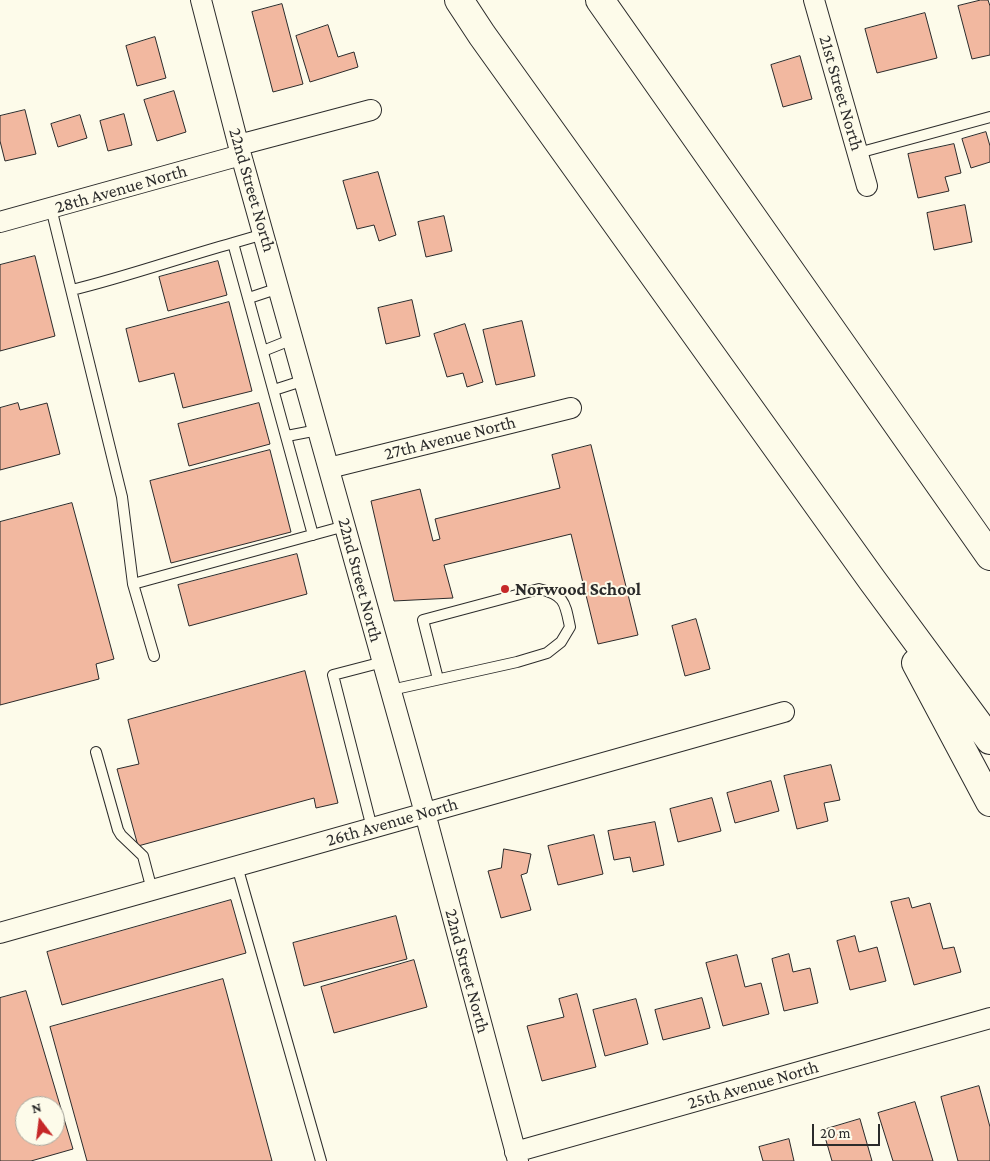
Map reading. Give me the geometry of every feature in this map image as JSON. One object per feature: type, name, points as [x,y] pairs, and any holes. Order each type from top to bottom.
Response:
[{"type":"highway","points":[[459,0],[487,43],[872,580],[990,740]]},
{"type":"highway","points":[[600,0],[990,556]]},
{"type":"highway","points":[[951,502],[990,542]]},
{"type":"highway","points":[[872,580],[990,802]]},
{"type":"street","name":"22nd Street North","points":[[200,0],[425,813],[517,1157]]},
{"type":"street","name":"21st Street North","points":[[814,0],[867,186]]},
{"type":"street","name":"28th Avenue North","points":[[0,222],[371,110]]},
{"type":"street","name":"27th Avenue North","points":[[329,468],[571,408]]},
{"type":"street","name":"26th Avenue North","points":[[0,933],[784,712]]},
{"type":"street","name":"25th Avenue North","points":[[517,1157],[990,1018]]},
{"type":"lane","points":[[858,153],[990,117]]},
{"type":"lane","points":[[51,208],[122,497],[133,584],[154,656]]},
{"type":"lane","points":[[72,290],[129,275],[163,263],[264,234]]},
{"type":"lane","points":[[233,243],[313,535]]},
{"type":"lane","points":[[249,298],[279,288]]},
{"type":"lane","points":[[263,351],[293,340]]},
{"type":"lane","points":[[274,390],[305,380]]},
{"type":"lane","points":[[286,436],[318,430]]},
{"type":"lane","points":[[133,584],[345,526]]},
{"type":"lane","points":[[391,690],[517,662],[547,653],[561,642],[570,627],[565,605],[555,592],[539,589],[423,620],[438,679]]},
{"type":"lane","points":[[372,828],[333,675],[383,662]]},
{"type":"lane","points":[[96,752],[118,830],[121,836],[142,856],[152,890]]},
{"type":"lane","points":[[237,866],[321,1161]]},
{"type":"building","points":[[988,0],[990,6],[990,55],[972,59],[958,6]]},
{"type":"building","points":[[282,4],[303,84],[273,92],[252,12]]},
{"type":"building","points":[[925,13],[937,58],[877,73],[865,29]]},
{"type":"building","points":[[328,25],[338,57],[354,52],[358,67],[310,82],[296,36]]},
{"type":"building","points":[[155,37],[166,78],[137,86],[126,46]]},
{"type":"building","points":[[800,56],[812,99],[783,107],[771,65]]},
{"type":"building","points":[[174,91],[186,132],[157,141],[144,100]]},
{"type":"building","points":[[25,110],[36,154],[5,161],[0,141],[0,116]]},
{"type":"building","points":[[124,114],[132,145],[108,151],[100,121]]},
{"type":"building","points":[[80,115],[87,138],[58,147],[51,124]]},
{"type":"building","points":[[986,132],[990,146],[990,162],[971,168],[962,139]]},
{"type":"building","points":[[954,144],[961,173],[945,177],[949,191],[918,198],[908,154]]},
{"type":"building","points":[[378,172],[396,235],[379,241],[374,225],[357,229],[343,181]]},
{"type":"building","points":[[965,205],[972,242],[934,250],[927,213]]},
{"type":"building","points":[[444,216],[452,251],[426,257],[418,222]]},
{"type":"building","points":[[35,256],[55,336],[0,351],[0,265]]},
{"type":"building","points":[[218,261],[227,295],[168,311],[159,277]]},
{"type":"building","points":[[412,300],[420,336],[386,344],[378,308]]},
{"type":"building","points":[[229,302],[252,391],[183,408],[174,373],[139,382],[126,329]]},
{"type":"building","points":[[522,321],[535,376],[496,385],[483,330]]},
{"type":"building","points":[[465,324],[483,382],[467,387],[463,373],[447,377],[434,334]]},
{"type":"building","points":[[18,403],[20,410],[47,403],[60,454],[0,470],[0,408]]},
{"type":"building","points":[[259,403],[270,444],[189,466],[178,424]]},
{"type":"building","points":[[591,445],[638,635],[598,644],[571,534],[444,565],[453,598],[394,601],[371,501],[420,489],[433,541],[440,539],[435,519],[560,488],[552,455]]},
{"type":"building","points":[[270,450],[291,532],[171,563],[150,481]]},
{"type":"building","points":[[72,503],[114,659],[96,664],[99,679],[0,705],[0,522]]},
{"type":"building","points":[[297,554],[307,594],[189,626],[178,585]]},
{"type":"building","points":[[696,619],[710,669],[685,676],[672,626]]},
{"type":"building","points":[[305,671],[338,803],[316,808],[314,798],[138,846],[117,769],[139,764],[128,720]]},
{"type":"building","points":[[831,765],[840,800],[824,803],[828,821],[797,829],[784,776]]},
{"type":"building","points":[[771,781],[779,811],[735,823],[727,793]]},
{"type":"building","points":[[712,798],[721,831],[678,842],[670,809]]},
{"type":"building","points":[[655,822],[664,865],[633,872],[630,857],[614,860],[608,831]]},
{"type":"building","points":[[594,835],[603,874],[558,885],[548,846]]},
{"type":"building","points":[[504,849],[531,854],[527,873],[521,875],[531,910],[501,918],[488,871],[501,868]]},
{"type":"building","points":[[909,898],[912,908],[930,903],[943,949],[954,947],[961,972],[914,985],[891,902]]},
{"type":"building","points":[[231,900],[246,953],[62,1005],[47,952]]},
{"type":"building","points":[[396,916],[407,959],[304,986],[293,943]]},
{"type":"building","points":[[855,936],[859,952],[877,947],[886,981],[850,990],[837,941]]},
{"type":"building","points":[[789,954],[793,972],[810,968],[818,1003],[784,1011],[772,959]]},
{"type":"building","points":[[737,955],[745,987],[761,983],[769,1014],[723,1026],[706,963]]},
{"type":"building","points":[[414,960],[427,1007],[334,1033],[321,987]]},
{"type":"building","points":[[223,979],[272,1161],[87,1161],[50,1027]]},
{"type":"building","points":[[26,991],[57,1096],[15,1096],[15,1146],[65,1146],[65,1122],[73,1149],[31,1161],[0,1161],[0,998]]},
{"type":"building","points":[[577,994],[596,1067],[542,1081],[527,1026],[564,1017],[559,999]]},
{"type":"building","points":[[702,998],[710,1028],[663,1040],[655,1010]]},
{"type":"building","points":[[636,999],[648,1044],[605,1056],[593,1010]]},
{"type":"building","points":[[979,1086],[990,1127],[990,1161],[958,1161],[941,1097]]},
{"type":"building","points":[[915,1102],[933,1161],[893,1161],[878,1113]]},
{"type":"building","points":[[860,1119],[872,1161],[832,1161],[823,1130]]},
{"type":"building","points":[[789,1139],[794,1161],[763,1161],[759,1147]]},
{"type":"place","name":"Norwood School","points":[[505,589]]}]
